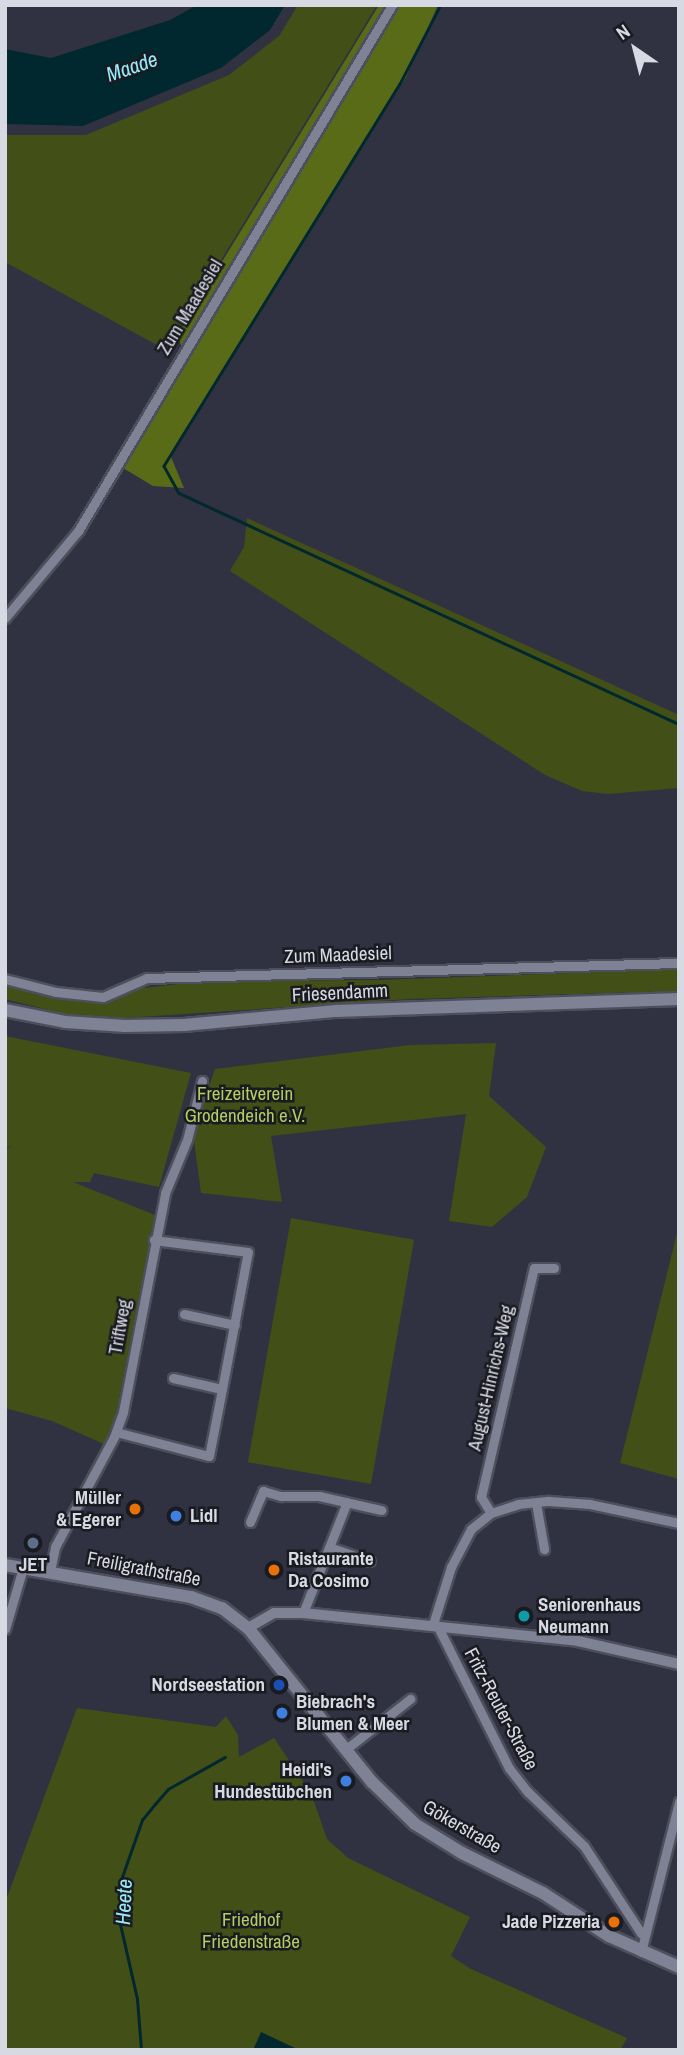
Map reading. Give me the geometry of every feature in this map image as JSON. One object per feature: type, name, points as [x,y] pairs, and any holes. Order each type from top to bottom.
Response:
[{"type":"main road","name":"Friesendamm","points":[[5,1010],[65,1022],[137,1026],[336,1011],[679,999]]},
{"type":"main road","name":"Freiligrathstraße","points":[[5,1565],[191,1597],[222,1608],[248,1628]]},
{"type":"main road","name":"Gökerstraße","points":[[248,1628],[345,1750],[415,1824],[462,1853],[543,1893],[609,1936],[679,1967]]},
{"type":"street","name":"Zum Maadesiel","points":[[5,618],[78,531],[392,5]]},
{"type":"street","name":"Zum Maadesiel","points":[[5,978],[56,992],[103,997],[147,978],[679,963]]},
{"type":"street","name":"Triftweg","points":[[50,1571],[55,1548],[116,1432],[164,1193],[187,1140],[202,1081]]},
{"type":"street","points":[[116,1432],[209,1456],[248,1252],[154,1240]]},
{"type":"street","name":"August-Hinrichs-Weg","points":[[491,1513],[481,1497],[534,1268],[554,1268]]},
{"type":"street","points":[[184,1314],[234,1325]]},
{"type":"street","points":[[173,1378],[222,1389]]},
{"type":"street","points":[[250,1522],[263,1491],[347,1502],[381,1510]]},
{"type":"street","points":[[303,1613],[347,1502]]},
{"type":"street","points":[[536,1503],[544,1549]]},
{"type":"street","points":[[435,1625],[456,1558],[471,1529],[491,1513],[518,1504],[590,1504],[679,1523]]},
{"type":"street","points":[[329,1547],[370,1561]]},
{"type":"street","points":[[5,1629],[23,1568]]},
{"type":"street","points":[[248,1628],[274,1613],[303,1613],[579,1641],[679,1664]]},
{"type":"street","name":"Fritz-Reuter-Straße","points":[[435,1625],[509,1768],[527,1792],[584,1846],[641,1933],[645,1935]]},
{"type":"street","points":[[345,1750],[411,1699]]},
{"type":"street","points":[[642,1952],[679,1802]]},
{"type":"green space","points":[[298,5],[377,5],[166,350],[5,262],[5,135],[86,135],[229,75],[279,36]]},
{"type":"green space","points":[[379,5],[438,5],[406,77],[171,457],[184,488],[153,486],[118,465],[187,354],[176,337]]},
{"type":"green space","points":[[247,518],[679,715],[679,788],[608,794],[582,791],[545,775],[230,571],[244,547]]},
{"type":"green space","points":[[679,969],[679,991],[410,999],[124,1018],[68,1015],[5,999],[5,984],[75,1001],[109,1001],[135,989],[204,981],[379,980]]},
{"type":"green space","points":[[5,1036],[191,1073],[159,1187],[94,1173],[90,1182],[73,1182],[155,1215],[114,1425],[104,1444],[52,1421],[5,1408],[5,1150],[13,1145],[5,1148]]},
{"type":"green space","name":"Freizeitverein Grodendeich e.V.","points":[[496,1043],[489,1096],[546,1147],[527,1197],[492,1227],[449,1221],[466,1114],[271,1136],[282,1202],[201,1193],[193,1133],[215,1069],[410,1045]]},
{"type":"green space","points":[[291,1218],[414,1240],[371,1484],[248,1462]]},
{"type":"green space","points":[[679,1230],[679,1479],[620,1463]]},
{"type":"green space","name":"Friedhof Friedenstraße","points":[[77,1708],[216,1727],[226,1716],[238,1735],[239,1757],[274,1738],[311,1793],[327,1839],[348,1858],[470,1917],[451,1956],[471,1969],[627,2038],[620,2050],[5,2050],[5,1903]]},
{"type":"water","name":"Maade","points":[[197,5],[285,5],[270,30],[221,68],[83,126],[5,124],[5,49],[51,58],[170,20]]},
{"type":"water","points":[[261,2032],[295,2048],[294,2050],[253,2050]]},
{"type":"waterway","points":[[441,5],[400,84],[164,466],[179,493],[679,724]]},
{"type":"waterway","name":"Heete","points":[[141,2050],[137,1999],[120,1924],[121,1880],[142,1820],[155,1804],[168,1789],[225,1757]]},
{"type":"place","name":"Müller & Egerer","points":[[135,1509]]},
{"type":"place","name":"Lidl","points":[[176,1516]]},
{"type":"place","name":"JET","points":[[33,1543]]},
{"type":"place","name":"Ristaurante Da Cosimo","points":[[274,1570]]},
{"type":"place","name":"Seniorenhaus Neumann","points":[[524,1616]]},
{"type":"place","name":"Nordseestation","points":[[279,1685]]},
{"type":"place","name":"Biebrach's Blumen & Meer","points":[[282,1713]]},
{"type":"place","name":"Heidi's Hundestübchen","points":[[346,1781]]},
{"type":"place","name":"Jade Pizzeria","points":[[614,1922]]}]
